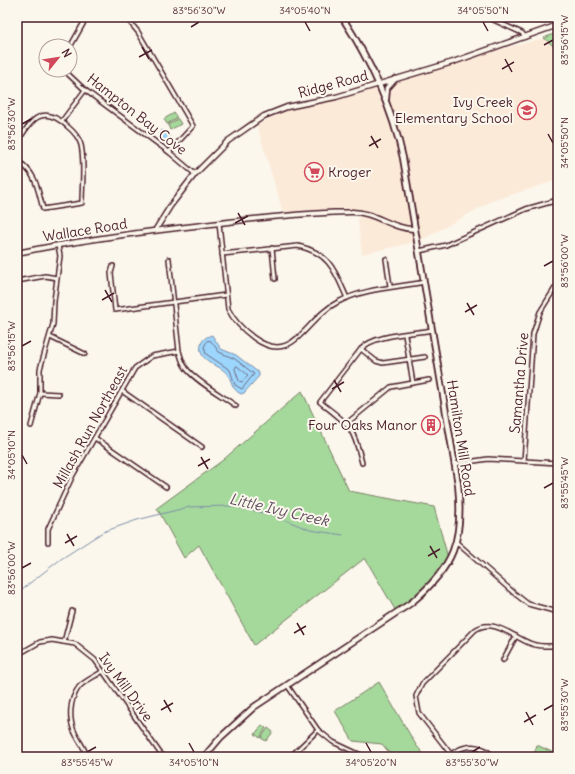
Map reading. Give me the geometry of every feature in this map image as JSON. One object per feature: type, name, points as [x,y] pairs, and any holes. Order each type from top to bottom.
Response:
[{"type":"main road","name":"Hamilton Mill Road","points":[[205,755],[238,721],[254,708],[411,603],[428,588],[446,567],[456,542],[460,522],[460,503],[454,464],[399,138],[378,83],[359,45],[342,17]]},
{"type":"main road","points":[[386,101],[387,88],[396,79]]},
{"type":"street","points":[[75,38],[87,17]]},
{"type":"street","points":[[122,17],[129,21],[138,32],[193,126],[169,152]]},
{"type":"street","points":[[487,17],[522,33],[526,37]]},
{"type":"street","name":"Ridge Road","points":[[156,229],[171,205],[195,174],[228,140],[264,116],[287,107],[336,97],[378,83],[463,59],[558,25]]},
{"type":"street","name":"Hampton Bay Cove","points":[[72,78],[85,90],[169,152],[195,174]]},
{"type":"street","points":[[62,121],[85,90]]},
{"type":"street","points":[[17,143],[29,123],[38,117],[54,115],[62,121],[75,133],[81,144],[82,203],[43,209],[36,181],[29,170],[17,161]]},
{"type":"street","points":[[419,251],[446,245],[521,212],[558,200]]},
{"type":"street","name":"Wallace Road","points":[[17,253],[58,244],[156,229],[352,212],[370,214],[406,229],[415,229]]},
{"type":"street","points":[[219,223],[226,296],[232,316],[244,330],[269,346],[280,348],[292,343],[322,313],[337,302],[390,286],[424,282]]},
{"type":"street","points":[[32,426],[40,393],[40,369],[50,337],[60,256],[58,244]]},
{"type":"street","points":[[222,254],[298,246],[308,248],[325,257],[332,266],[347,298]]},
{"type":"street","points":[[272,248],[275,279]]},
{"type":"street","points":[[169,259],[179,351],[186,369],[236,406]]},
{"type":"street","points":[[386,259],[390,286]]},
{"type":"street","points":[[113,266],[111,273],[115,310],[226,296]]},
{"type":"street","points":[[17,281],[45,276],[57,278]]},
{"type":"street","name":"Samantha Drive","points":[[524,461],[533,334],[540,312],[555,288]]},
{"type":"street","points":[[362,463],[356,438],[347,423],[320,402],[361,349],[374,340],[432,330]]},
{"type":"street","points":[[406,335],[413,383]]},
{"type":"street","points":[[50,337],[85,354]]},
{"type":"street","points":[[361,349],[379,362],[425,356]]},
{"type":"street","name":"Millash Run Northeast","points":[[48,542],[48,529],[73,475],[135,368],[144,361],[162,353],[179,351]]},
{"type":"street","points":[[347,423],[386,389],[396,385],[429,380]]},
{"type":"street","points":[[122,391],[202,447]]},
{"type":"street","points":[[40,393],[59,394]]},
{"type":"street","points":[[95,438],[166,487]]},
{"type":"street","points":[[454,464],[488,459],[558,463]]},
{"type":"street","points":[[456,542],[528,604],[558,612]]},
{"type":"street","points":[[64,642],[72,611]]},
{"type":"street","points":[[494,757],[481,748],[470,746],[460,748],[452,755],[419,713],[415,700],[418,690],[427,678],[480,627],[490,626],[498,628],[533,645],[557,646]]},
{"type":"street","points":[[503,660],[516,636]]},
{"type":"street","points":[[558,637],[558,668]]},
{"type":"street","name":"Ivy Mill Drive","points":[[17,655],[40,642],[52,640],[75,644],[95,660],[164,757]]},
{"type":"street","points":[[87,757],[85,749],[75,734],[72,722],[72,702],[80,686],[103,671]]},
{"type":"street","points":[[287,685],[318,730],[333,742],[365,757]]},
{"type":"street","points":[[290,757],[299,746],[318,730]]},
{"type":"street","points":[[205,755],[213,757]]},
{"type":"shaded area","points":[[544,38],[558,50],[558,180],[492,201],[420,241],[362,254],[357,213],[284,216],[257,125],[290,108],[368,83]]},
{"type":"green space","points":[[558,32],[558,50],[544,38]]},
{"type":"green space","points":[[174,113],[177,118],[167,124],[164,119]]},
{"type":"green space","points":[[178,119],[181,124],[170,130],[168,125]]},
{"type":"green space","points":[[302,391],[349,491],[434,507],[450,565],[425,596],[397,613],[365,558],[254,645],[199,545],[184,558],[157,508],[223,460]]},
{"type":"green space","points":[[379,682],[416,745],[426,757],[393,757],[382,744],[353,741],[335,711]]},
{"type":"green space","points":[[262,725],[266,728],[260,738],[255,734]]},
{"type":"green space","points":[[268,728],[273,732],[266,741],[261,738]]},
{"type":"green space","points":[[537,745],[558,755],[558,757],[533,757]]},
{"type":"water","points":[[162,130],[171,137],[167,142],[158,135]]},
{"type":"water","points":[[212,335],[221,349],[236,355],[259,373],[259,376],[244,393],[241,394],[238,392],[234,388],[227,374],[202,355],[202,341],[206,337]]},
{"type":"waterway","points":[[17,316],[20,292]]},
{"type":"waterway","name":"Little Ivy Creek","points":[[17,593],[61,559],[103,532],[137,520],[189,507],[230,506],[273,515],[310,530],[343,535]]},
{"type":"place","name":"Ivy Creek Elementary School","points":[[527,110]]},
{"type":"place","name":"Kroger","points":[[314,172]]},
{"type":"place","name":"Four Oaks Manor","points":[[431,425]]}]
